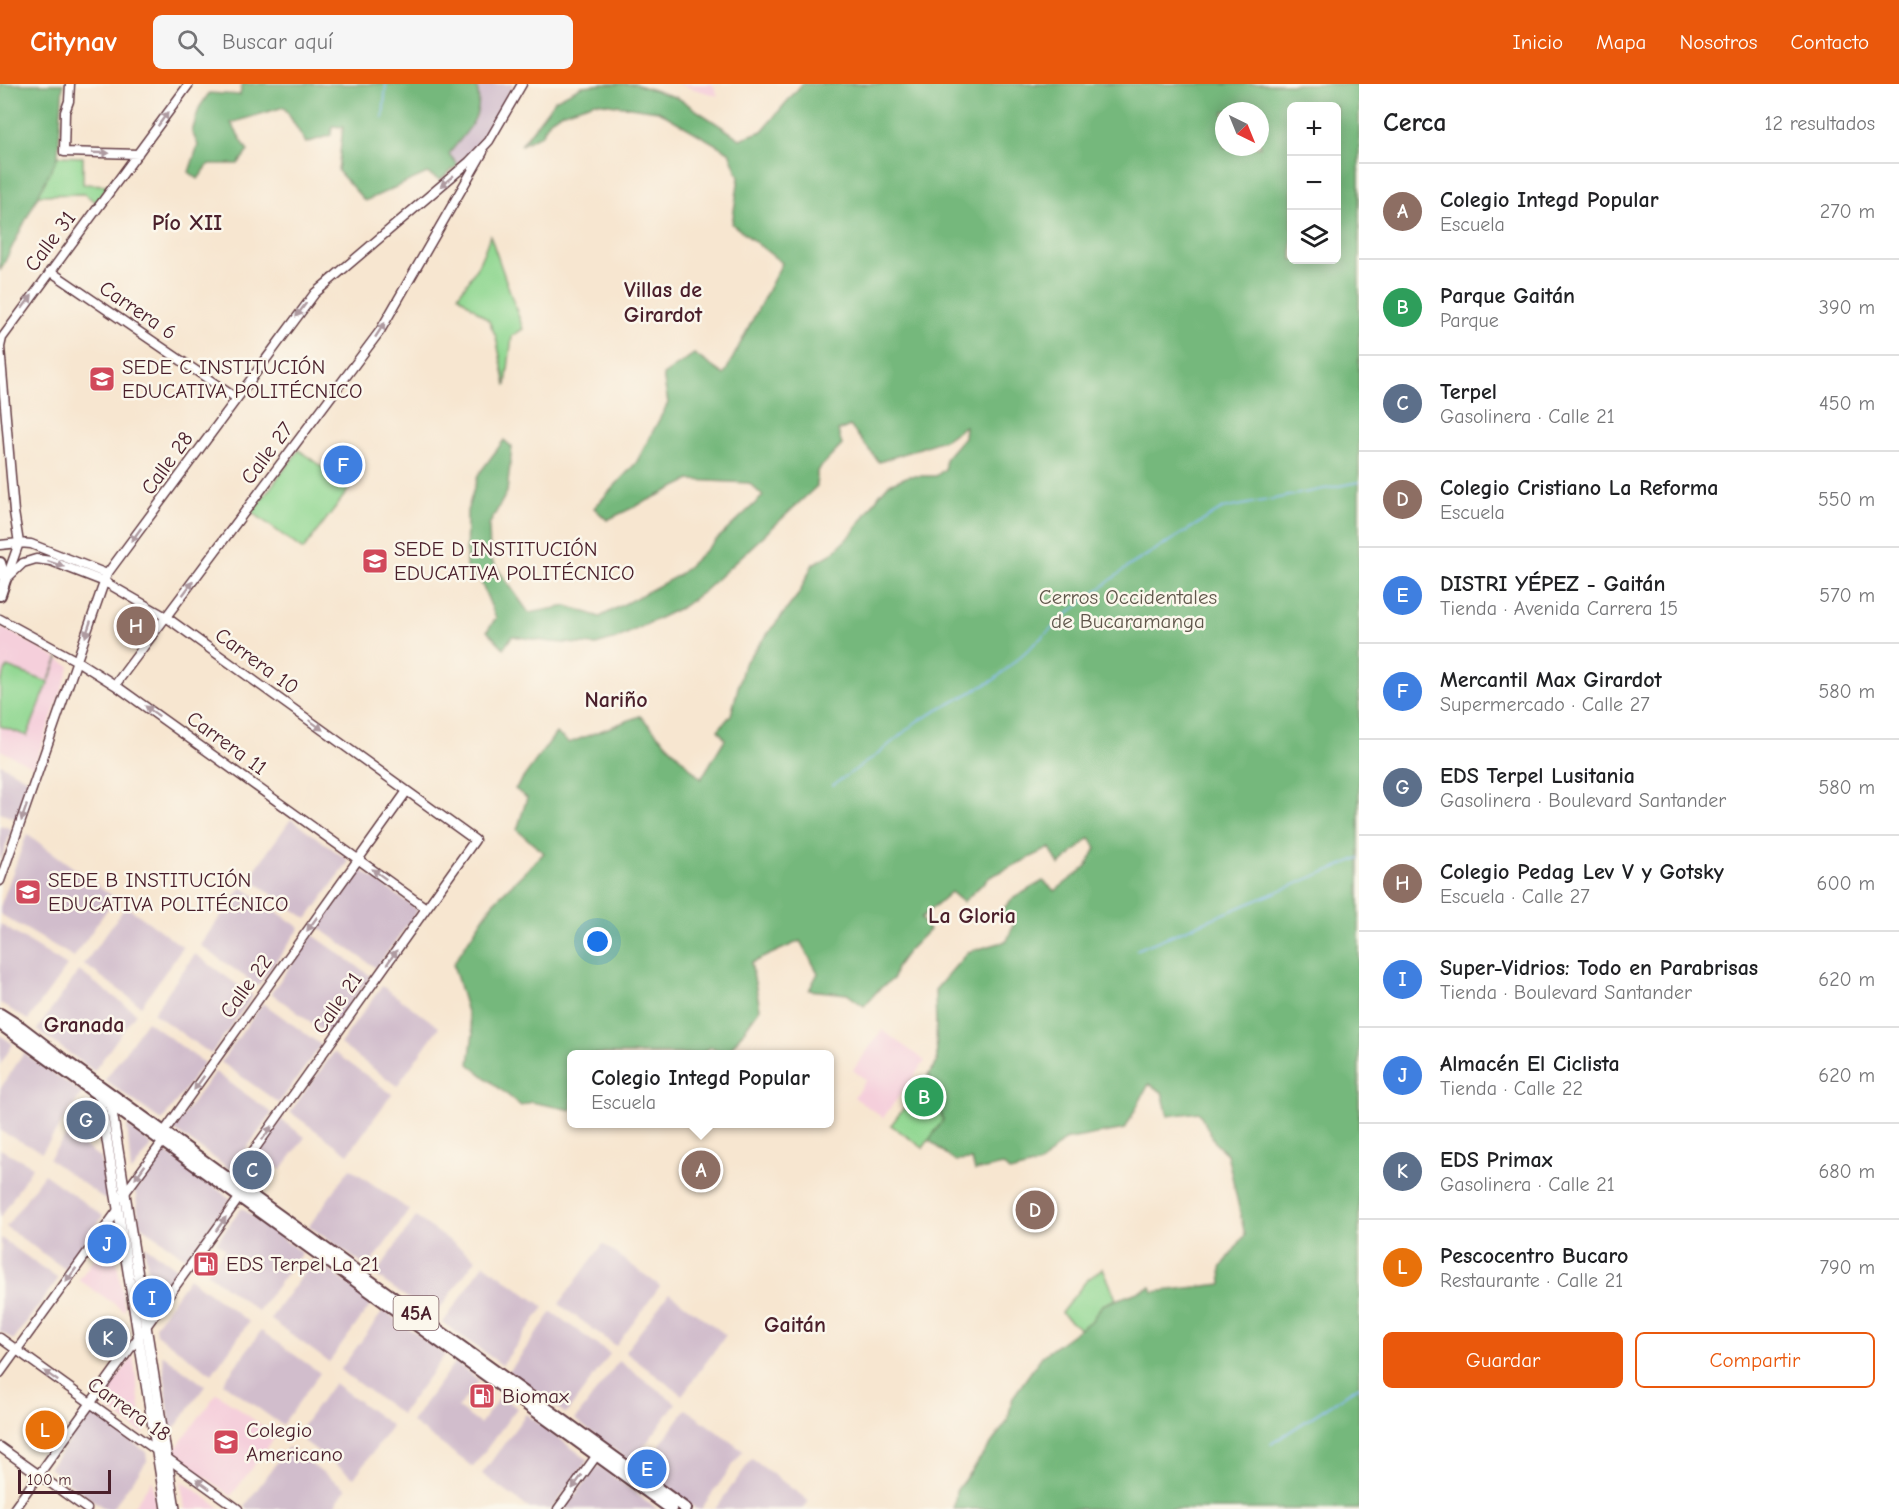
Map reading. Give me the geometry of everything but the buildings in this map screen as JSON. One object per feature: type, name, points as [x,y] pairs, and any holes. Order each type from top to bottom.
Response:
[{"type":"main road","points":[[0,563],[5,580],[0,595]]},
{"type":"main road","name":"45A","points":[[0,1014],[106,1096]]},
{"type":"main road","name":"45A","points":[[0,1024],[164,1136],[686,1509]]},
{"type":"main road","points":[[106,1096],[125,1194],[175,1509]]},
{"type":"main road","points":[[106,1096],[118,1207],[166,1509]]},
{"type":"main road","name":"45A","points":[[243,1193],[671,1509]]},
{"type":"street","points":[[70,84],[69,101],[65,112],[64,152],[138,154]]},
{"type":"street","name":"Calle 31","points":[[5,580],[15,559],[19,543],[14,512],[1,344],[6,331],[189,84]]},
{"type":"street","name":"Calle 28","points":[[0,881],[106,578],[292,322],[322,285],[464,167],[489,141],[522,84]]},
{"type":"street","name":"Calle 27","points":[[115,685],[380,331],[489,141]]},
{"type":"street","name":"Carrera 6","points":[[50,271],[236,398]]},
{"type":"street","name":"Carrera 10","points":[[0,545],[19,543],[39,547],[106,578],[166,617],[475,840]]},
{"type":"street","name":"Carrera 10","points":[[5,580],[23,563],[36,559],[51,561],[106,578]]},
{"type":"street","name":"Carrera 11","points":[[0,619],[77,660],[115,685],[426,908]]},
{"type":"street","name":"Calle 22","points":[[0,1373],[407,791]]},
{"type":"street","name":"Calle 21","points":[[230,1184],[475,840]]},
{"type":"street","points":[[14,1509],[243,1193]]},
{"type":"street","name":"Carrera 18","points":[[0,1338],[238,1509]]},
{"type":"street","points":[[0,1447],[87,1509]]},
{"type":"street","points":[[558,1509],[597,1455]]},
{"type":"shaded area","points":[[476,84],[514,84],[476,148],[458,165],[449,155],[477,117]]},
{"type":"shaded area","points":[[677,84],[713,84],[718,96]]},
{"type":"shaded area","points":[[0,626],[70,666],[34,767],[0,750]]},
{"type":"shaded area","points":[[0,764],[31,781],[17,819],[0,813]]},
{"type":"shaded area","points":[[291,819],[349,861],[307,919],[249,878]]},
{"type":"shaded area","points":[[0,825],[12,829],[0,862]]},
{"type":"shaded area","points":[[27,834],[115,898],[74,957],[0,914],[0,907]]},
{"type":"shaded area","points":[[360,869],[418,910],[376,968],[318,927]]},
{"type":"shaded area","points":[[242,887],[300,928],[258,986],[200,945]]},
{"type":"shaded area","points":[[126,906],[183,947],[141,1006],[84,964]]},
{"type":"shaded area","points":[[0,924],[67,966],[28,1020],[0,1003]]},
{"type":"shaded area","points":[[313,935],[371,976],[328,1035],[271,993]]},
{"type":"shaded area","points":[[195,954],[253,996],[211,1054],[153,1013]]},
{"type":"shaded area","points":[[79,971],[136,1013],[94,1071],[37,1030]]},
{"type":"shaded area","points":[[382,986],[439,1027],[397,1086],[340,1044]]},
{"type":"shaded area","points":[[263,1003],[321,1045],[279,1103],[221,1062]]},
{"type":"shaded area","points":[[147,1021],[204,1063],[162,1121],[105,1080]]},
{"type":"shaded area","points":[[882,1030],[925,1061],[883,1118],[854,1097],[866,1080],[853,1070]]},
{"type":"shaded area","points":[[0,1035],[13,1044],[0,1065]]},
{"type":"shaded area","points":[[334,1052],[392,1094],[348,1154],[290,1112]]},
{"type":"shaded area","points":[[24,1053],[82,1093],[42,1152],[0,1131],[0,1089]]},
{"type":"shaded area","points":[[215,1072],[272,1113],[231,1170],[173,1129]]},
{"type":"shaded area","points":[[281,1120],[305,1137],[281,1170],[258,1153]]},
{"type":"shaded area","points":[[127,1125],[152,1145],[131,1173]]},
{"type":"shaded area","points":[[67,1134],[101,1158],[109,1202],[49,1159]]},
{"type":"shaded area","points":[[0,1149],[33,1166],[0,1218]]},
{"type":"shaded area","points":[[165,1151],[231,1199],[187,1259],[140,1225],[135,1191]]},
{"type":"shaded area","points":[[350,1168],[409,1210],[368,1268],[309,1226]]},
{"type":"shaded area","points":[[44,1174],[103,1216],[65,1269],[6,1227]]},
{"type":"shaded area","points":[[242,1208],[302,1253],[258,1311],[207,1273],[225,1249],[216,1242]]},
{"type":"shaded area","points":[[416,1217],[476,1259],[434,1317],[375,1275]]},
{"type":"shaded area","points":[[112,1233],[125,1311],[79,1280]]},
{"type":"shaded area","points":[[1,1238],[58,1279],[13,1340],[0,1331]]},
{"type":"shaded area","points":[[603,1244],[660,1286],[616,1346],[559,1304]]},
{"type":"shaded area","points":[[144,1245],[179,1270],[153,1305]]},
{"type":"shaded area","points":[[314,1259],[373,1302],[329,1362],[270,1319]]},
{"type":"shaded area","points":[[484,1264],[544,1307],[502,1365],[443,1323]]},
{"type":"shaded area","points":[[189,1278],[249,1322],[212,1374],[156,1334],[155,1326]]},
{"type":"shaded area","points":[[669,1293],[726,1335],[682,1395],[625,1352]]},
{"type":"shaded area","points":[[384,1310],[445,1355],[401,1414],[340,1370]]},
{"type":"shaded area","points":[[552,1312],[610,1354],[566,1414],[509,1372]]},
{"type":"shaded area","points":[[261,1331],[320,1373],[282,1425],[223,1383]]},
{"type":"shaded area","points":[[162,1354],[205,1386],[171,1433]]},
{"type":"shaded area","points":[[133,1356],[144,1435],[99,1402]]},
{"type":"shaded area","points":[[619,1361],[676,1403],[632,1463],[575,1420]]},
{"type":"shaded area","points":[[455,1362],[479,1380],[458,1408],[480,1424],[501,1396],[517,1408],[473,1467],[411,1422]]},
{"type":"shaded area","points":[[334,1383],[392,1426],[354,1478],[296,1435]]},
{"type":"shaded area","name":"Colegio Americano","points":[[217,1393],[276,1436],[231,1496],[177,1456],[176,1448]]},
{"type":"shaded area","points":[[686,1409],[743,1451],[701,1509],[696,1509],[642,1469]]},
{"type":"shaded area","points":[[91,1412],[146,1452],[147,1461],[112,1509],[105,1509],[49,1468]]},
{"type":"shaded area","points":[[526,1414],[588,1460],[552,1509],[530,1509],[482,1474]]},
{"type":"shaded area","points":[[288,1447],[346,1489],[332,1509],[248,1509],[245,1506]]},
{"type":"shaded area","points":[[752,1459],[809,1501],[803,1509],[715,1509]]},
{"type":"shaded area","points":[[598,1465],[657,1509],[565,1509]]},
{"type":"shaded area","points":[[152,1480],[156,1509],[132,1509]]},
{"type":"shaded area","points":[[181,1480],[222,1509],[185,1509]]},
{"type":"green space","points":[[0,84],[63,84],[58,156],[0,271]]},
{"type":"green space","points":[[242,84],[476,84],[479,105],[473,122],[449,154],[458,165],[440,180],[427,173],[365,201],[338,171],[343,127],[332,126],[331,135],[306,143],[284,107],[231,123],[248,151],[238,164],[209,164],[198,179],[189,172],[198,145],[192,132],[199,108],[209,93],[240,95]]},
{"type":"green space","name":"Cerros Occidentales de Bucaramanga","points":[[606,84],[635,84],[678,98],[740,139],[762,131],[802,84],[1359,84],[1359,1509],[954,1509],[956,1491],[1007,1422],[1013,1397],[1042,1356],[1092,1320],[1102,1305],[1151,1287],[1153,1292],[1222,1284],[1221,1268],[1245,1235],[1227,1154],[1216,1144],[1199,1112],[1168,1116],[1162,1092],[1149,1084],[1125,1129],[1064,1140],[1040,1164],[1010,1172],[1003,1165],[975,1171],[972,1160],[955,1161],[929,1140],[943,1120],[929,1074],[937,1062],[935,990],[968,952],[1007,941],[1014,923],[998,915],[1012,899],[1043,881],[1055,891],[1086,867],[1096,848],[1090,838],[1059,865],[1050,848],[990,877],[963,902],[951,892],[921,918],[929,930],[907,952],[896,967],[893,979],[879,989],[864,1006],[847,994],[809,990],[818,973],[800,941],[751,963],[760,1008],[730,1050],[718,1050],[711,1047],[706,1050],[567,1050],[567,1109],[531,1102],[521,1106],[469,1064],[473,1033],[453,964],[493,903],[544,853],[517,830],[527,798],[515,789],[556,733],[569,743],[640,716],[701,779],[725,739],[718,730],[731,715],[744,664],[798,595],[813,564],[831,554],[852,534],[889,484],[909,476],[936,476],[945,469],[945,459],[964,437],[965,426],[946,439],[879,462],[850,426],[838,431],[842,445],[817,471],[817,486],[704,591],[682,607],[616,639],[596,645],[551,642],[512,636],[504,648],[487,631],[496,618],[480,580],[466,568],[467,511],[478,475],[504,440],[512,447],[507,492],[489,525],[490,558],[529,613],[567,606],[600,617],[679,575],[763,496],[749,483],[690,480],[607,520],[594,508],[636,463],[668,403],[663,375],[694,354],[724,375],[782,263],[732,224],[739,177],[729,152],[658,111],[595,102],[561,113],[550,120],[541,135],[521,145],[555,100],[582,86]]},
{"type":"green space","points":[[58,156],[83,157],[83,184],[109,185],[96,202],[84,194],[38,195]]},
{"type":"green space","points":[[490,235],[523,329],[512,336],[506,386],[496,337],[489,321],[458,295],[477,267]]},
{"type":"green space","points":[[299,450],[350,488],[303,550],[252,512]]},
{"type":"green space","points":[[59,656],[27,736],[0,726],[0,684],[7,667],[48,682]]},
{"type":"green space","points":[[929,1074],[943,1121],[923,1148],[891,1125]]},
{"type":"green space","points":[[1103,1268],[1116,1299],[1102,1305],[1092,1320],[1080,1329],[1061,1313],[1086,1281]]},
{"type":"waterway","points":[[383,118],[386,84]]},
{"type":"waterway","points":[[833,785],[878,754],[916,722],[994,680],[1071,611],[1129,566],[1222,509],[1359,482]]},
{"type":"waterway","points":[[1136,950],[1359,858]]},
{"type":"waterway","points":[[1271,1444],[1359,1386]]},
{"type":"place","name":"SEDE C INSTITUCIÓN EDUCATIVA POLITÉCNICO","points":[[102,379]]},
{"type":"place","name":"Mercantil Max Girardot","points":[[343,465]]},
{"type":"place","name":"SEDE D INSTITUCIÓN EDUCATIVA POLITÉCNICO","points":[[375,561]]},
{"type":"place","name":"Colegio Pedag Lev V y Gotsky","points":[[136,626]]},
{"type":"place","name":"SEDE B INSTITUCIÓN EDUCATIVA POLITÉCNICO","points":[[28,892]]},
{"type":"place","name":"Parque Gaitán","points":[[924,1097]]},
{"type":"place","name":"EDS Terpel Lusitania","points":[[86,1120]]},
{"type":"place","name":"Terpel","points":[[252,1170]]},
{"type":"place","name":"Colegio Integd Popular","points":[[701,1170]]},
{"type":"place","name":"Colegio Cristiano La Reforma","points":[[1035,1210]]},
{"type":"place","name":"Almacén El Ciclista","points":[[107,1244]]},
{"type":"place","name":"EDS Terpel La 21","points":[[206,1264]]},
{"type":"place","name":"Super-Vidrios: Todo en Parabrisas","points":[[152,1298]]},
{"type":"place","name":"EDS Primax","points":[[108,1338]]},
{"type":"place","name":"Biomax","points":[[482,1396]]},
{"type":"place","name":"Pescocentro Bucaro","points":[[45,1430]]},
{"type":"place","name":"Colegio Americano","points":[[226,1442]]},
{"type":"place","name":"DISTRI YÉPEZ - Gaitán","points":[[647,1469]]},
{"type":"district","name":"Pío XII","points":[[187,222]]},
{"type":"district","name":"Villas de Girardot","points":[[663,302]]},
{"type":"district","name":"Nariño","points":[[616,699]]},
{"type":"district","name":"La Gloria","points":[[972,915]]},
{"type":"district","name":"Granada","points":[[84,1024]]},
{"type":"district","name":"Gaitán","points":[[795,1324]]}]
